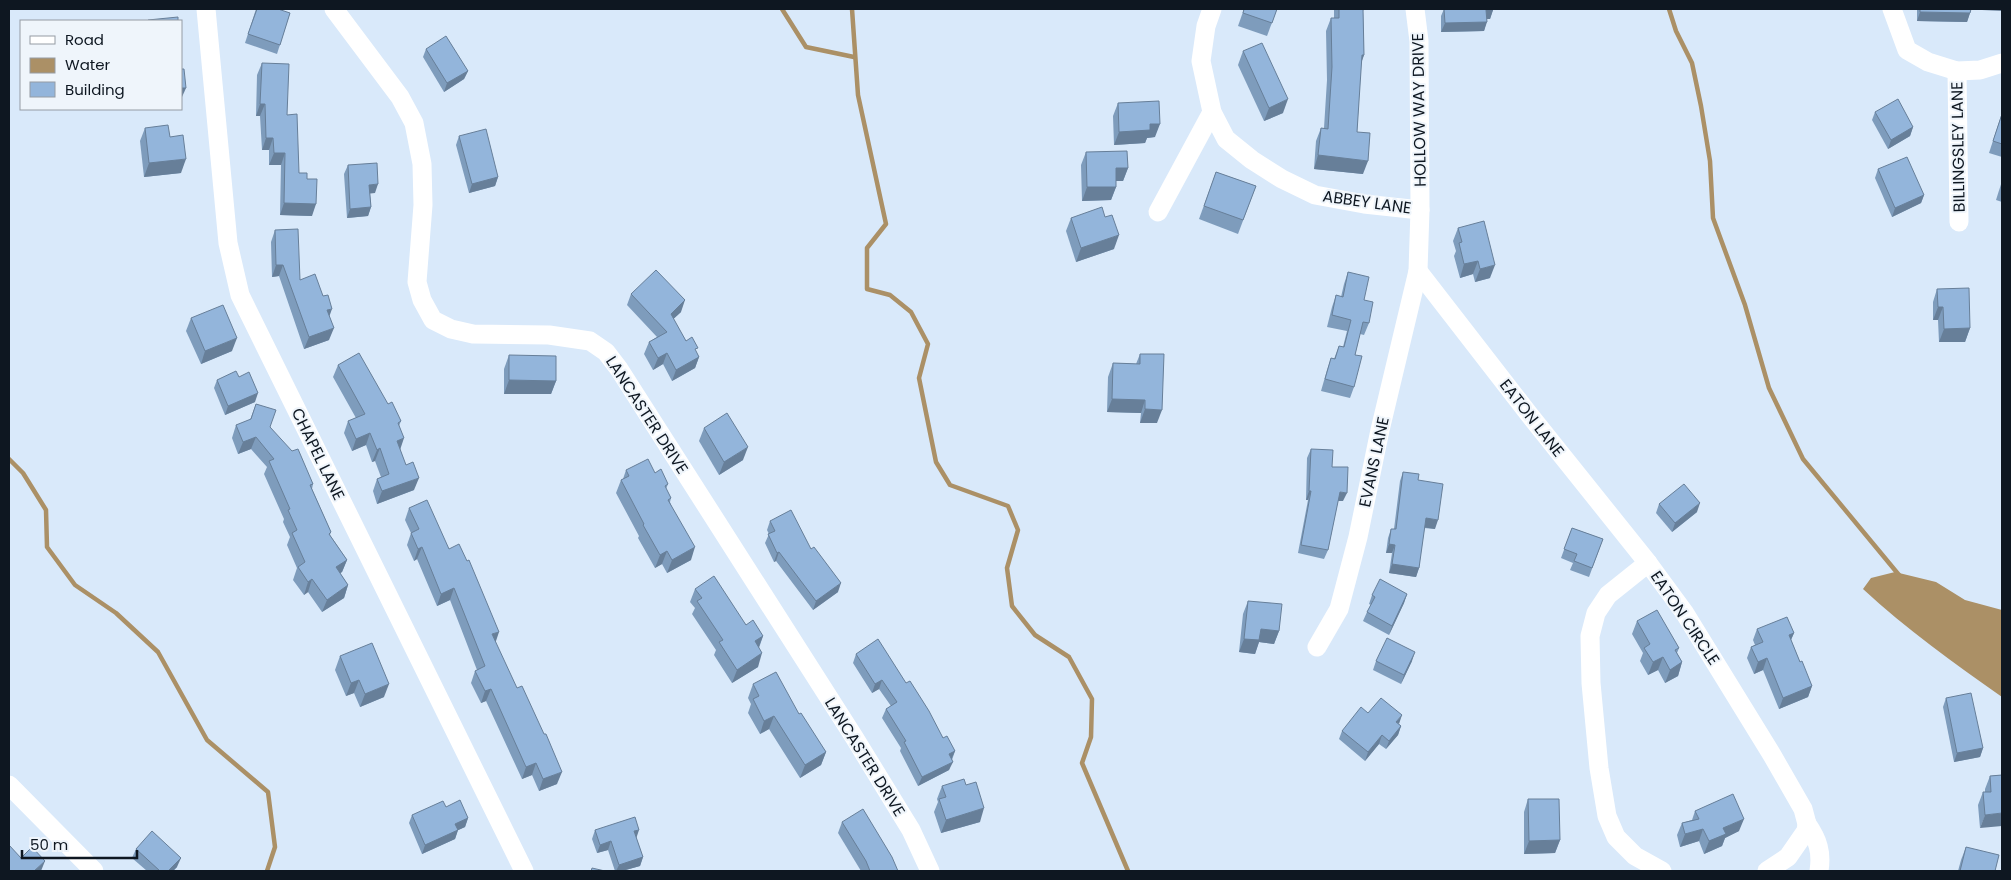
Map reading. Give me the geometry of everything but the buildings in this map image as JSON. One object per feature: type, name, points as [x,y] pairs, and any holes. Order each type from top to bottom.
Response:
[{"type":"street","name":"CHAPEL LANE","points":[[206,9],[228,243],[240,295],[524,871]]},
{"type":"street","name":"LANCASTER DRIVE","points":[[334,9],[400,97],[414,123],[422,164],[423,205],[417,282],[422,300],[433,320],[450,329],[473,334],[570,337],[590,341],[606,352],[619,369],[854,737],[911,830],[930,871]]},
{"type":"street","name":"ABBEY LANE","points":[[1212,9],[1206,26],[1200,60],[1212,112],[1226,139],[1252,160],[1282,179],[1315,195],[1364,204],[1420,210]]},
{"type":"street","name":"HOLLOW WAY DRIVE","points":[[1415,9],[1419,41],[1420,210],[1418,271]]},
{"type":"street","points":[[1892,9],[1907,50],[1928,62],[1957,71],[1980,70],[2002,63]]},
{"type":"street","name":"BILLINGSLEY LANE","points":[[1957,71],[1959,222]]},
{"type":"street","points":[[1158,212],[1212,112]]},
{"type":"street","name":"EATON LANE","points":[[1418,271],[1648,563]]},
{"type":"street","name":"EVANS LANE","points":[[1318,648],[1339,608],[1358,536],[1380,430],[1418,271]]},
{"type":"street","name":"EATON CIRCLE","points":[[1662,871],[1636,856],[1616,837],[1606,816],[1599,768],[1591,683],[1590,636],[1596,613],[1608,596],[1648,563],[1684,612],[1767,746],[1803,809],[1807,824],[1816,837],[1820,851],[1819,871]]},
{"type":"street","points":[[9,785],[94,871]]},
{"type":"street","points":[[1767,871],[1788,857],[1806,831],[1807,824]]},
{"type":"water","points":[[1895,572],[1936,582],[1965,600],[2002,610],[2002,697],[1913,632],[1863,589],[1871,578]]},
{"type":"waterway","points":[[782,9],[806,47],[854,57]]},
{"type":"waterway","points":[[852,9],[858,95],[886,224],[867,248],[867,289],[890,295],[911,312],[928,344],[919,378],[936,462],[950,485],[1008,506],[1018,530],[1007,568],[1012,606],[1035,635],[1069,657],[1092,699],[1091,737],[1082,763],[1128,871]]},
{"type":"waterway","points":[[1669,9],[1676,31],[1692,63],[1710,161],[1713,218],[1745,305],[1769,388],[1803,459],[1899,575]]},
{"type":"waterway","points":[[9,459],[23,473],[46,510],[47,547],[75,585],[116,613],[158,652],[207,740],[268,792],[275,847],[267,871]]}]
